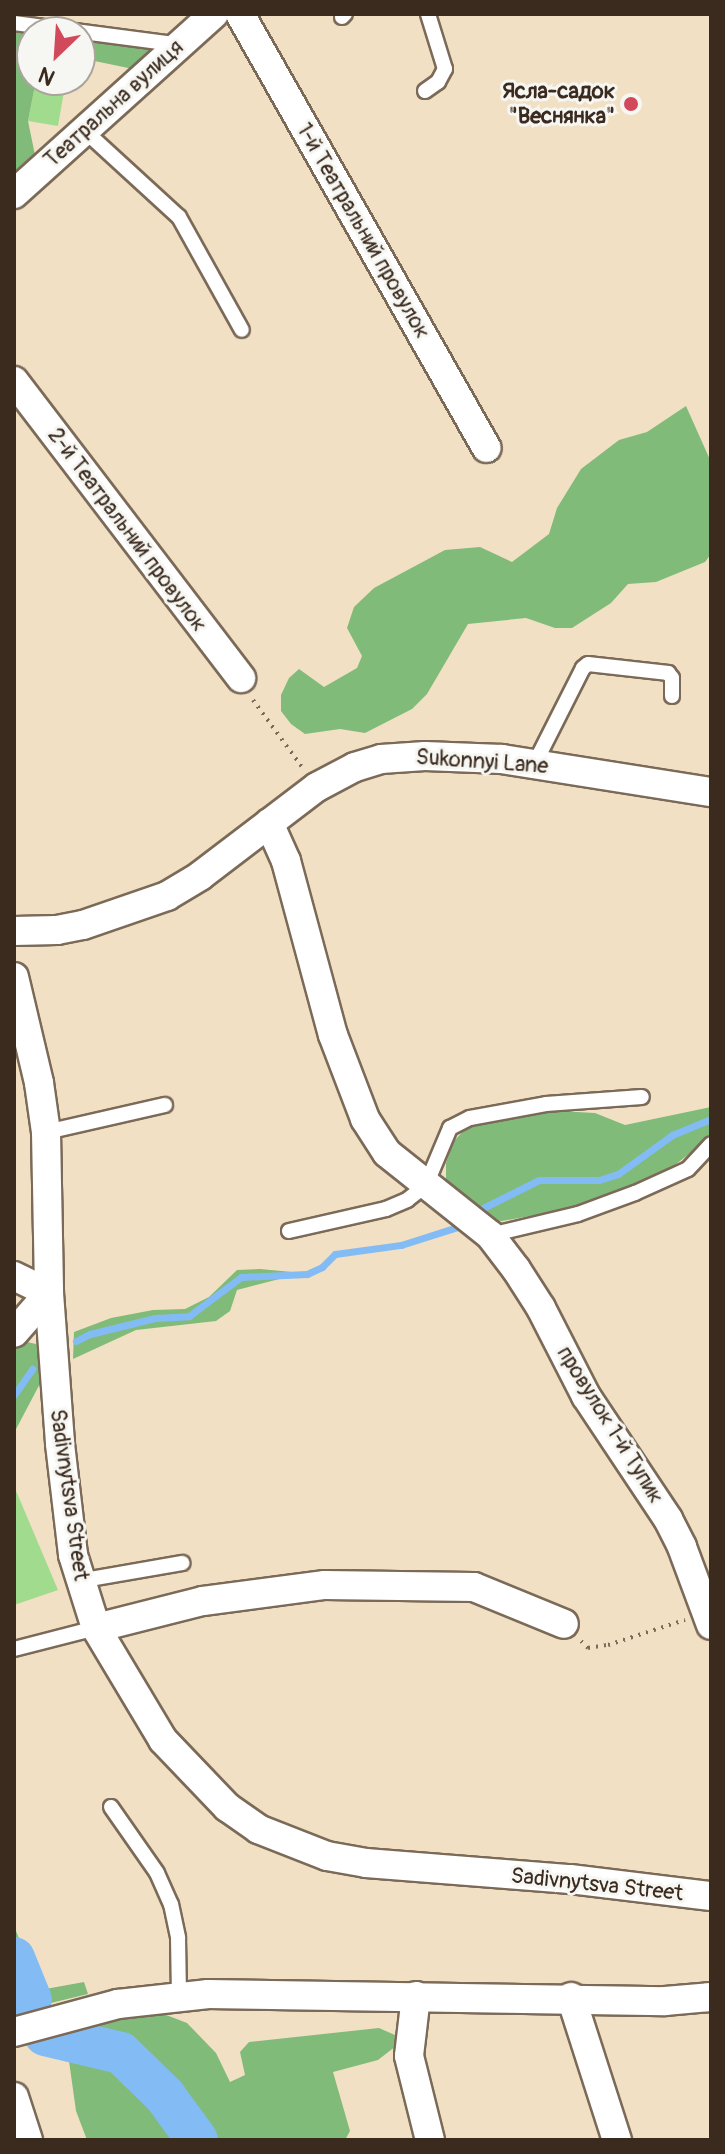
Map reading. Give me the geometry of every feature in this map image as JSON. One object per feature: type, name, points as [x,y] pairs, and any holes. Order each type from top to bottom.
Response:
[{"type":"street","name":"Театральна вулиця","points":[[14,194],[214,14]]},
{"type":"street","name":"1-й Театральний провулок","points":[[240,14],[487,448]]},
{"type":"street","name":"2-й Театральний провулок","points":[[14,381],[241,678]]},
{"type":"street","name":"Sukonnyi Lane","points":[[14,931],[57,930],[137,908],[184,886],[317,787],[355,767],[381,759],[425,756],[535,763],[711,792]]},
{"type":"street","points":[[269,823],[286,861],[333,1035],[365,1119],[387,1153],[426,1185]]},
{"type":"street","name":"Sadivnytsva Street","points":[[14,977],[39,1083],[46,1132],[49,1293],[60,1444],[79,1581],[96,1628],[163,1740],[192,1775],[227,1807],[279,1838],[327,1856],[366,1863],[570,1879],[711,1896]]},
{"type":"street","name":"провулок 1-й Тупик","points":[[426,1185],[490,1235],[541,1308],[586,1396],[668,1519],[709,1619]]},
{"type":"street","points":[[14,1276],[49,1293],[14,1333]]},
{"type":"street","points":[[96,1628],[203,1601],[325,1585],[474,1587],[564,1624]]},
{"type":"street","points":[[14,2032],[118,2004],[179,1996],[571,1997],[665,2001],[711,1997]]},
{"type":"street","points":[[416,1996],[409,2056],[430,2140]]},
{"type":"street","points":[[571,1997],[617,2140]]},
{"type":"street","points":[[14,2097],[28,2140]]},
{"type":"lane","points":[[425,91],[438,82],[445,69],[428,14]]},
{"type":"lane","points":[[96,33],[180,45]]},
{"type":"lane","points":[[85,131],[179,217],[242,330]]},
{"type":"lane","points":[[535,763],[583,668],[588,664],[668,673],[672,678],[672,696]]},
{"type":"lane","points":[[289,1231],[386,1209],[407,1200],[426,1185],[446,1134],[470,1118],[546,1104],[642,1097]]},
{"type":"lane","points":[[46,1132],[165,1105]]},
{"type":"lane","points":[[490,1235],[578,1214],[635,1193],[688,1169],[711,1144]]},
{"type":"lane","points":[[79,1581],[182,1563]]},
{"type":"lane","points":[[14,1649],[96,1628]]},
{"type":"lane","points":[[111,1807],[157,1873],[171,1904],[178,1938],[179,1996]]},
{"type":"path","points":[[241,678],[241,685],[317,787]]},
{"type":"path","points":[[564,1624],[575,1627],[583,1646],[588,1648],[709,1619]]},
{"type":"green space","points":[[14,28],[16,96],[33,96],[28,121],[35,155],[14,172]]},
{"type":"green space","points":[[96,38],[154,51],[138,70],[96,61]]},
{"type":"green space","points":[[33,96],[63,96],[58,126],[28,121]]},
{"type":"green space","points":[[686,406],[711,462],[711,554],[705,562],[656,582],[628,584],[611,603],[572,628],[555,628],[526,618],[468,624],[427,694],[412,709],[365,733],[340,729],[305,734],[291,724],[281,711],[281,695],[289,678],[299,669],[324,687],[357,668],[362,656],[347,628],[354,607],[374,588],[445,550],[480,547],[512,562],[549,534],[557,508],[581,469],[619,440],[647,432]]},
{"type":"green space","points":[[711,1107],[711,1135],[689,1154],[667,1171],[586,1206],[502,1221],[489,1220],[446,1184],[446,1163],[454,1141],[469,1125],[540,1110],[595,1113],[625,1125]]},
{"type":"green space","points":[[237,1270],[303,1273],[237,1290],[230,1311],[216,1321],[136,1330],[73,1359],[74,1332],[111,1318],[153,1310],[185,1309],[209,1297]]},
{"type":"green space","points":[[27,1342],[36,1344],[42,1355],[44,1376],[14,1433],[14,1350]]},
{"type":"green space","points":[[14,1486],[58,1590],[14,1605]]},
{"type":"green space","points":[[14,1926],[40,1990],[84,1982],[88,1994],[14,2012]]},
{"type":"green space","points":[[148,2008],[187,2023],[216,2053],[230,2082],[245,2075],[240,2052],[249,2042],[379,2028],[395,2035],[396,2046],[378,2060],[333,2072],[350,2131],[345,2140],[87,2140],[76,2111],[69,2061],[80,2037],[97,2018]]},
{"type":"waterway","points":[[479,1210],[539,1180],[599,1180],[618,1174],[672,1135],[711,1119]]},
{"type":"waterway","points":[[76,1341],[90,1334],[155,1318],[189,1316],[241,1277],[307,1274],[322,1267],[335,1254],[401,1245],[461,1226]]},
{"type":"waterway","points":[[14,1395],[32,1369]]},
{"type":"waterway","points":[[14,1958],[31,2000]]},
{"type":"waterway","points":[[45,2035],[121,2053],[165,2096],[197,2140]]},
{"type":"place","name":"Ясла-садок \"Веснянка\"","points":[[631,104]]}]
